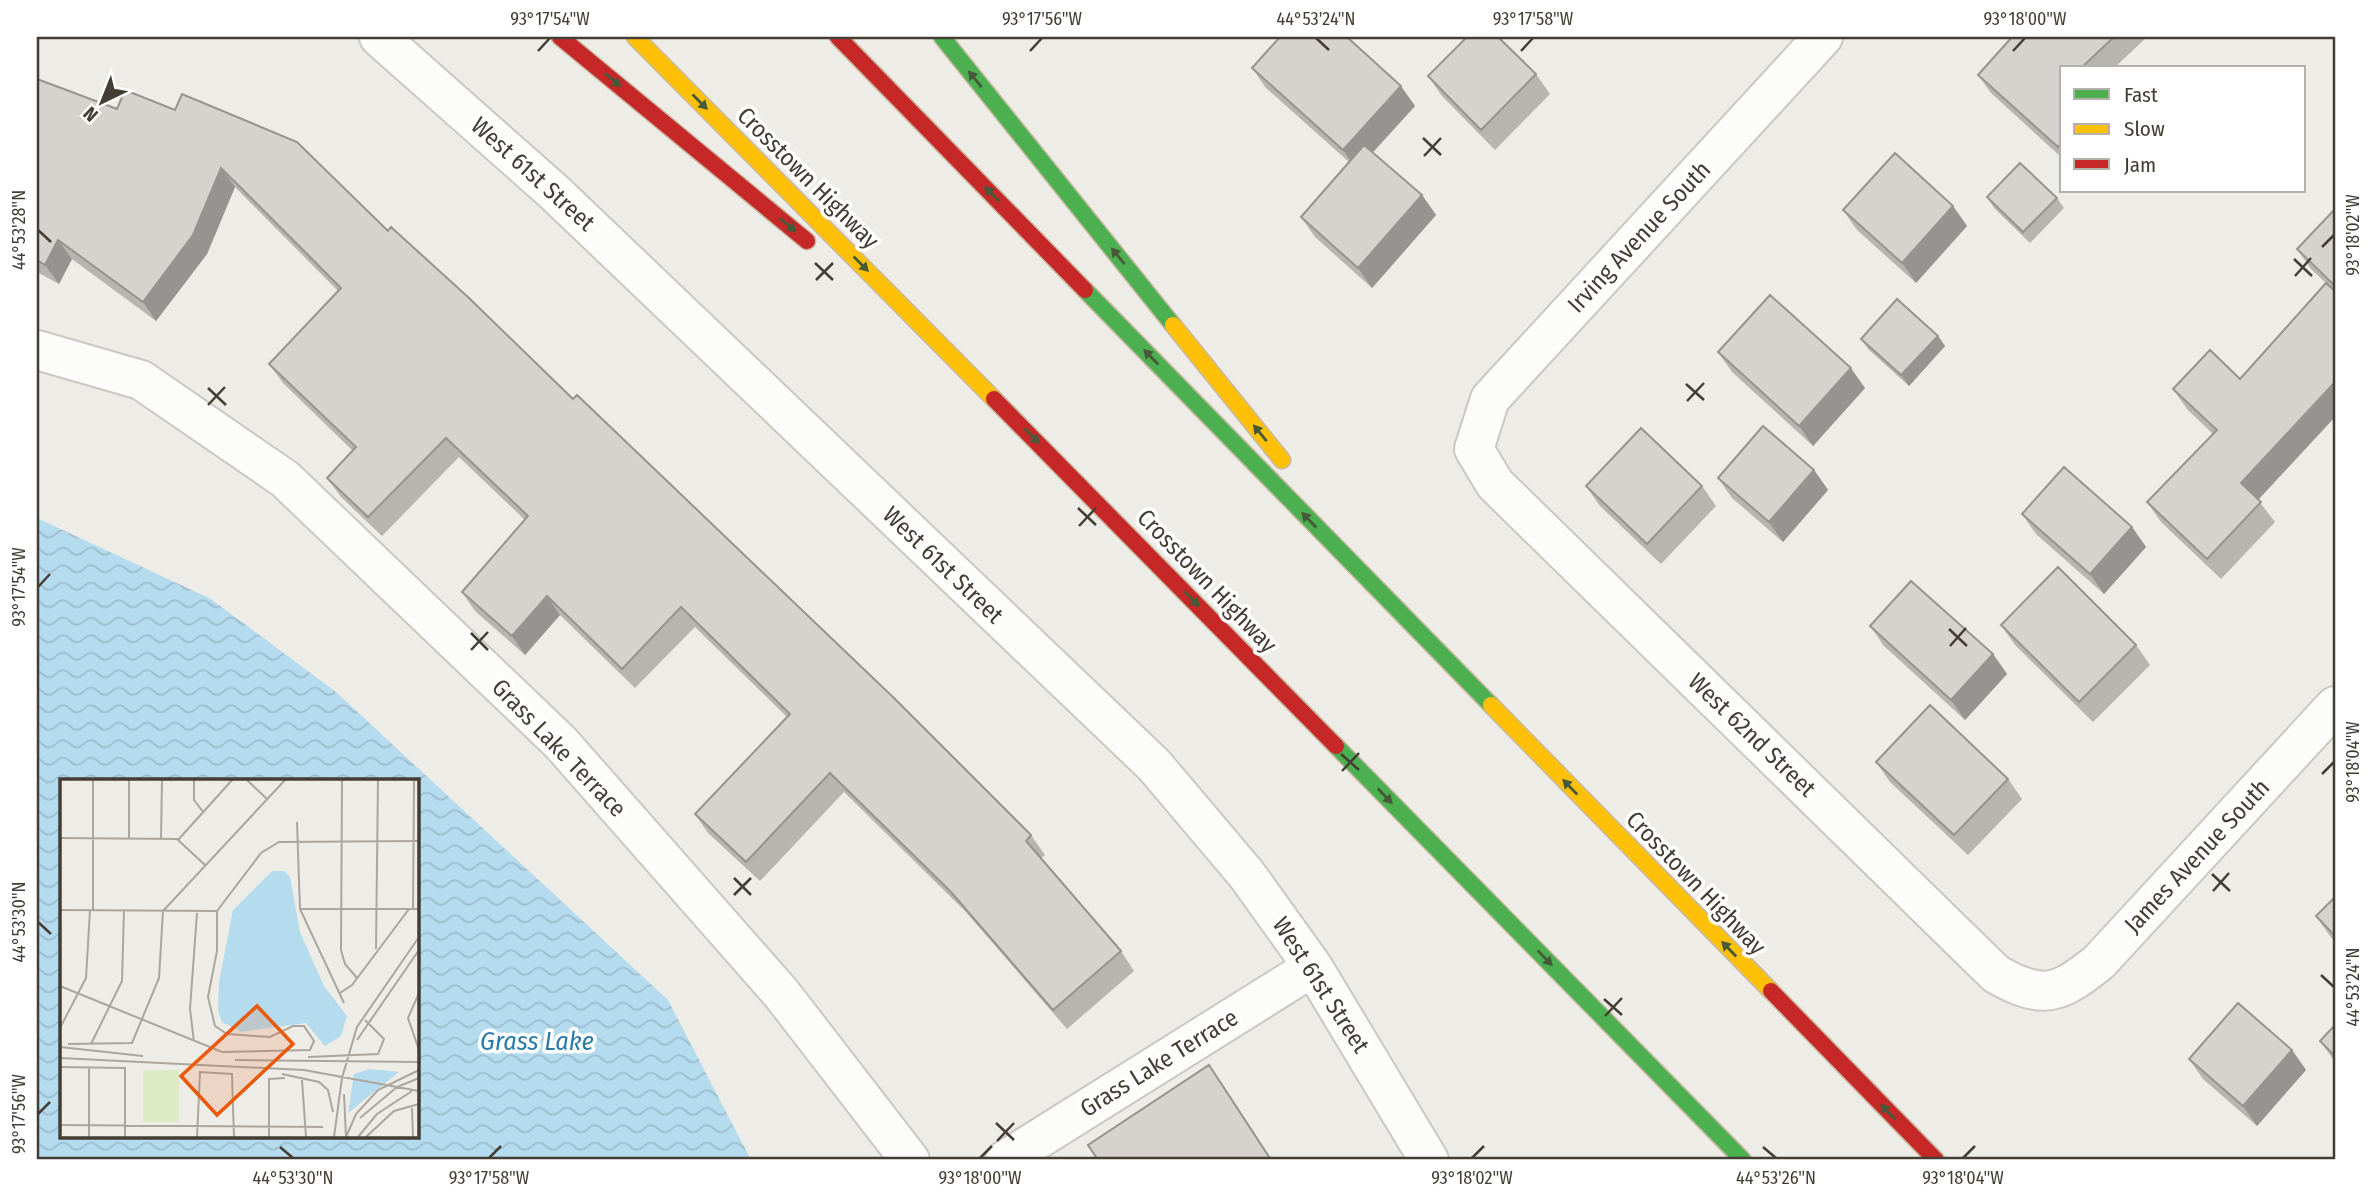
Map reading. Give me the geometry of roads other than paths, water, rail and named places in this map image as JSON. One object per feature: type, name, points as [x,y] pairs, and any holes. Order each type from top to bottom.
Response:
[{"type":"highway","points":[[560,37],[825,256]]},
{"type":"highway","name":"Crosstown Highway","points":[[635,37],[1744,1160]]},
{"type":"highway","name":"Crosstown Highway","points":[[838,37],[1936,1160]]},
{"type":"highway","points":[[942,37],[1296,478]]},
{"type":"highway","points":[[846,274],[984,388]]},
{"type":"highway","points":[[1313,500],[1425,640]]},
{"type":"street","name":"West 61st Street","points":[[379,37],[554,192],[1154,765],[1247,875],[1313,967],[1429,1160]]},
{"type":"street","name":"Irving Avenue South","points":[[1474,449],[1490,399],[1823,37]]},
{"type":"street","name":"Grass Lake Terrace","points":[[37,350],[141,380],[285,479],[561,743],[781,993],[910,1160]]},
{"type":"street","name":"West 62nd Street","points":[[1474,449],[1494,484],[1996,974],[2021,988],[2050,993]]},
{"type":"street","name":"James Avenue South","points":[[2050,993],[2073,983],[2099,962],[2335,706]]},
{"type":"street","name":"Grass Lake Terrace","points":[[1005,1160],[1313,967]]},
{"type":"water","name":"Grass Lake","points":[[37,518],[211,599],[336,692],[668,1000],[751,1160],[37,1160]]}]
